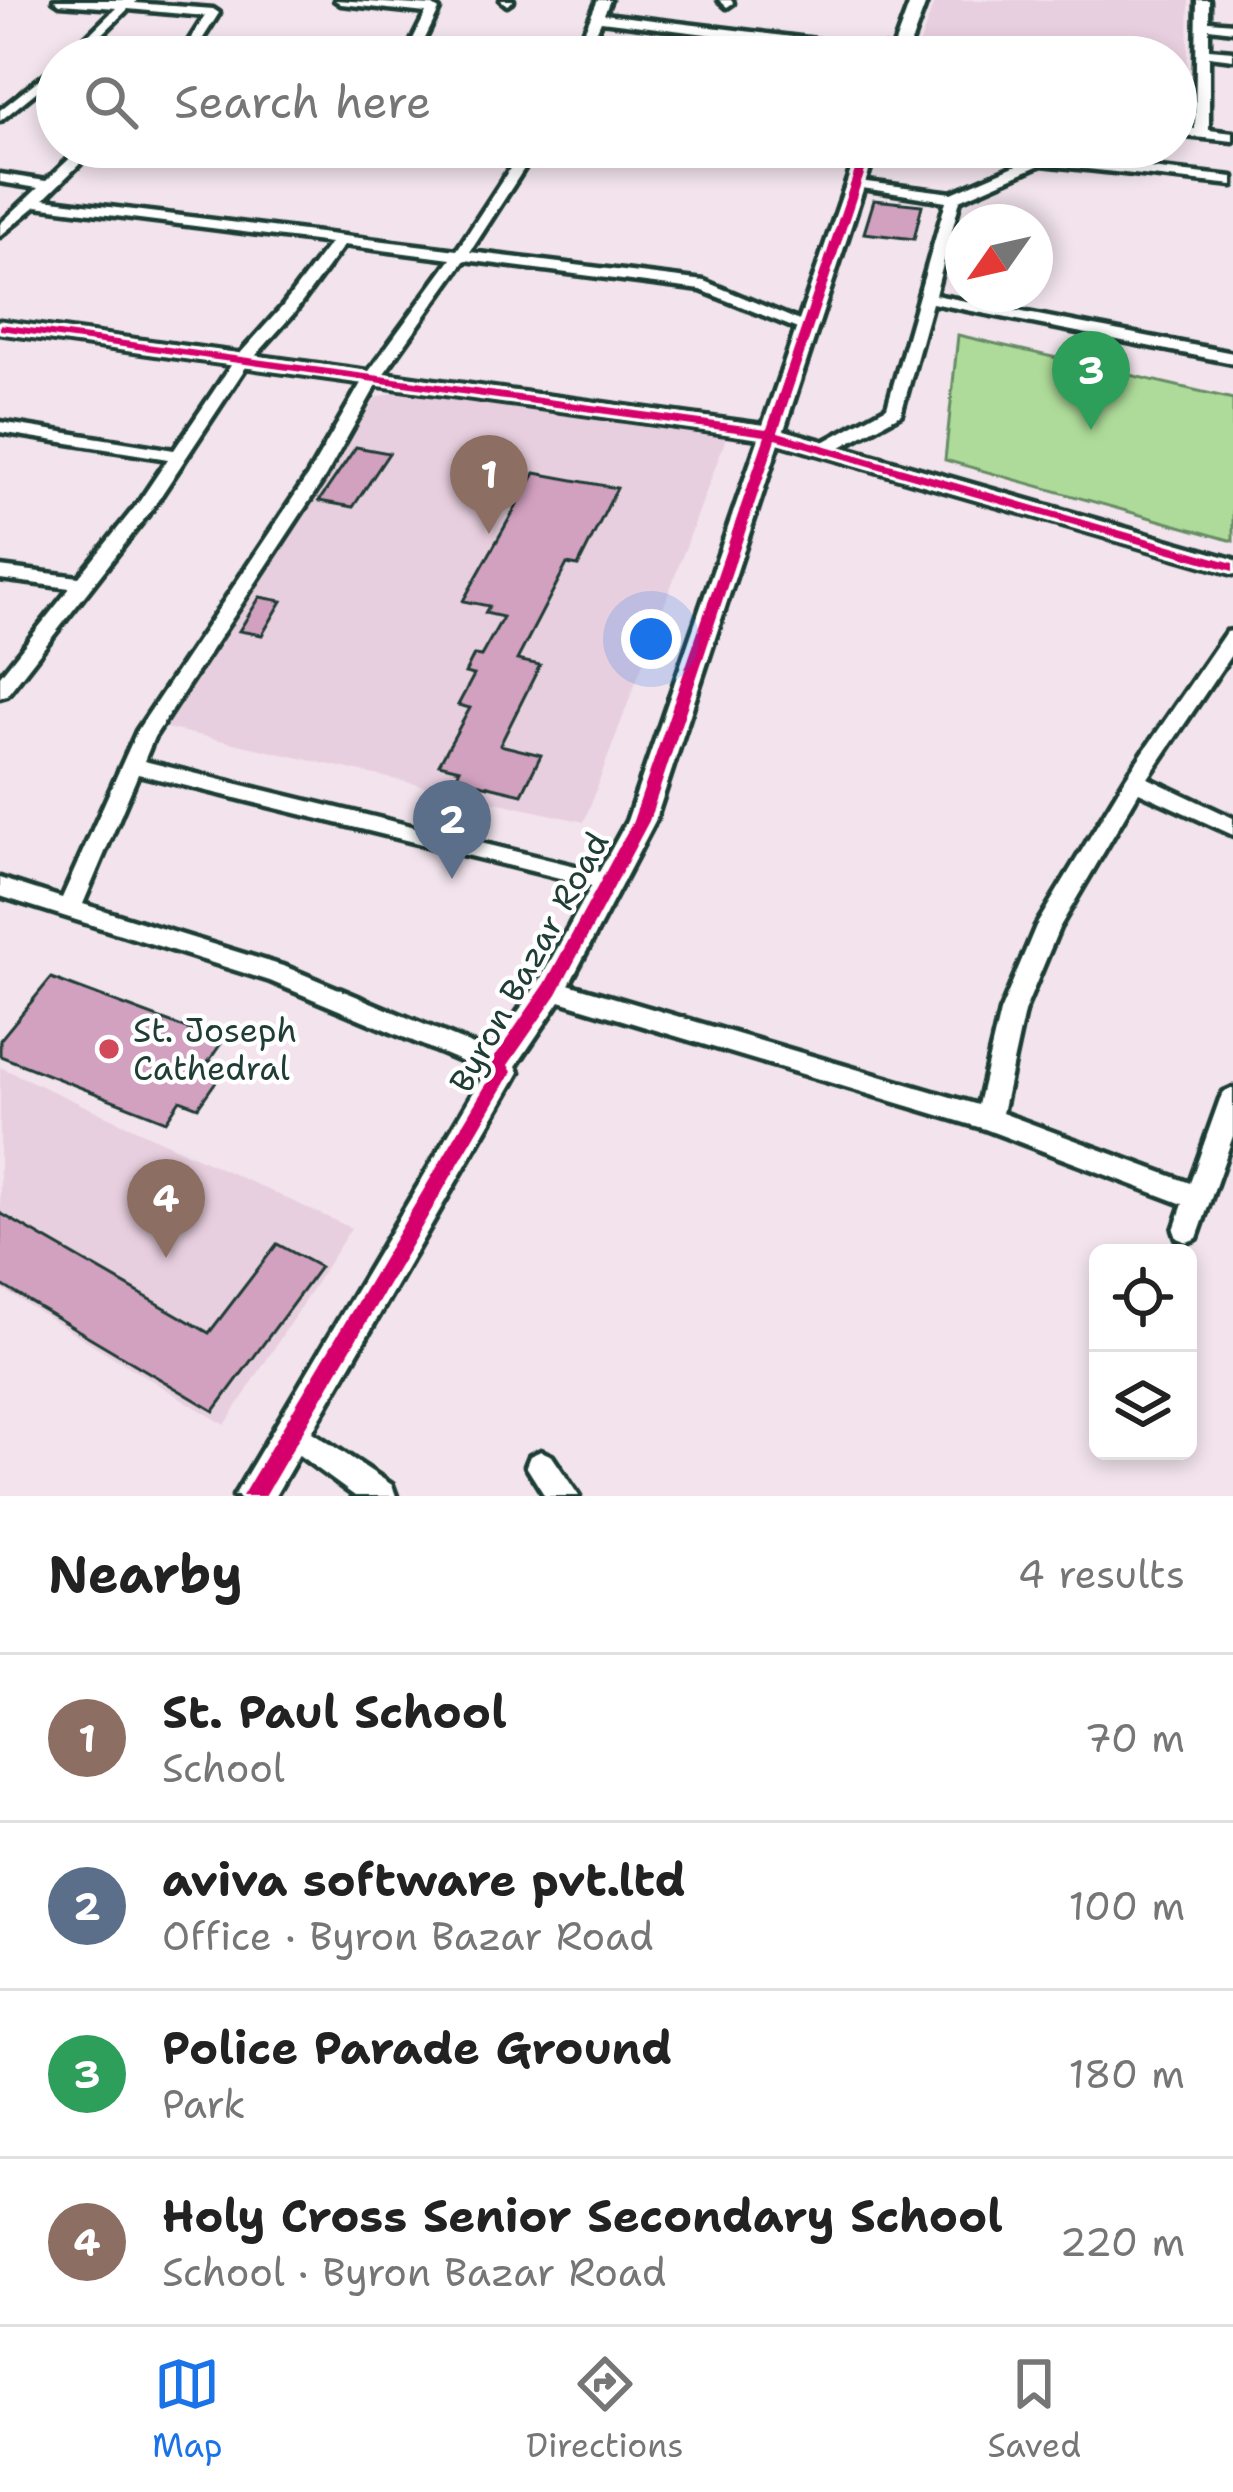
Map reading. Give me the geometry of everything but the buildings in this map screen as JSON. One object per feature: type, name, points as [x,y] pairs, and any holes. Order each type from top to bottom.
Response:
[{"type":"street","points":[[60,0],[213,13],[198,36]]},
{"type":"street","points":[[341,0],[434,10],[421,36]]},
{"type":"street","points":[[588,36],[604,0]]},
{"type":"street","points":[[906,36],[919,0]]},
{"type":"street","points":[[1202,134],[1203,0]]},
{"type":"street","points":[[94,36],[128,3]]},
{"type":"street","points":[[597,17],[748,36]]},
{"type":"street","points":[[1204,24],[1233,27]]},
{"type":"street","points":[[1204,52],[1233,55]]},
{"type":"street","points":[[0,117],[36,87]]},
{"type":"street","points":[[1197,133],[1233,136]]},
{"type":"street","points":[[0,232],[69,168]]},
{"type":"street","points":[[69,909],[144,736],[316,477],[372,378],[517,168]]},
{"type":"street","name":"Byron Bazar Road","points":[[253,1496],[503,1072],[498,1066],[551,989],[640,821],[861,168]]},
{"type":"street","points":[[856,182],[954,198],[1015,168]]},
{"type":"street","points":[[1142,168],[1233,181]]},
{"type":"street","points":[[0,178],[51,186]]},
{"type":"street","points":[[824,449],[895,410],[954,198]]},
{"type":"street","points":[[36,202],[704,286],[806,327]]},
{"type":"street","points":[[0,690],[181,456],[242,361],[288,310],[341,238]]},
{"type":"street","points":[[924,297],[1233,358]]},
{"type":"street","points":[[0,327],[770,433],[1233,567]]},
{"type":"street","points":[[0,427],[181,456]]},
{"type":"street","points":[[0,573],[83,584]]},
{"type":"street","points":[[988,1119],[1012,1012],[1048,926],[1135,781],[1233,637]]},
{"type":"street","points":[[131,765],[446,838],[608,882]]},
{"type":"street","points":[[1135,781],[1233,827]]},
{"type":"street","points":[[0,887],[278,974],[498,1066]]},
{"type":"street","points":[[551,989],[988,1119],[1198,1198]]},
{"type":"street","points":[[1187,1230],[1233,1099]]},
{"type":"street","points":[[291,1432],[380,1496]]},
{"type":"street","points":[[541,1466],[565,1496]]},
{"type":"shaded area","points":[[935,0],[1189,0],[1188,36],[922,36]]},
{"type":"shaded area","points":[[395,392],[726,438],[584,822],[162,727],[376,398]]},
{"type":"shaded area","points":[[0,1067],[351,1228],[225,1425],[0,1288]]},
{"type":"green space","points":[[958,335],[1233,399],[1233,541],[945,460]]},
{"type":"cycle path","points":[[253,1496],[503,1072],[498,1066],[551,989],[641,821],[861,168]]},
{"type":"cycle path","points":[[0,327],[770,433],[1233,567]]},
{"type":"place","name":"Police Parade Ground","points":[[1091,430]]},
{"type":"place","name":"St. Paul School","points":[[489,534]]},
{"type":"place","name":"aviva software pvt.ltd","points":[[452,879]]},
{"type":"place","name":"St. Joseph Cathedral","points":[[109,1049]]},
{"type":"place","name":"Holy Cross Senior Secondary School","points":[[166,1258]]}]
